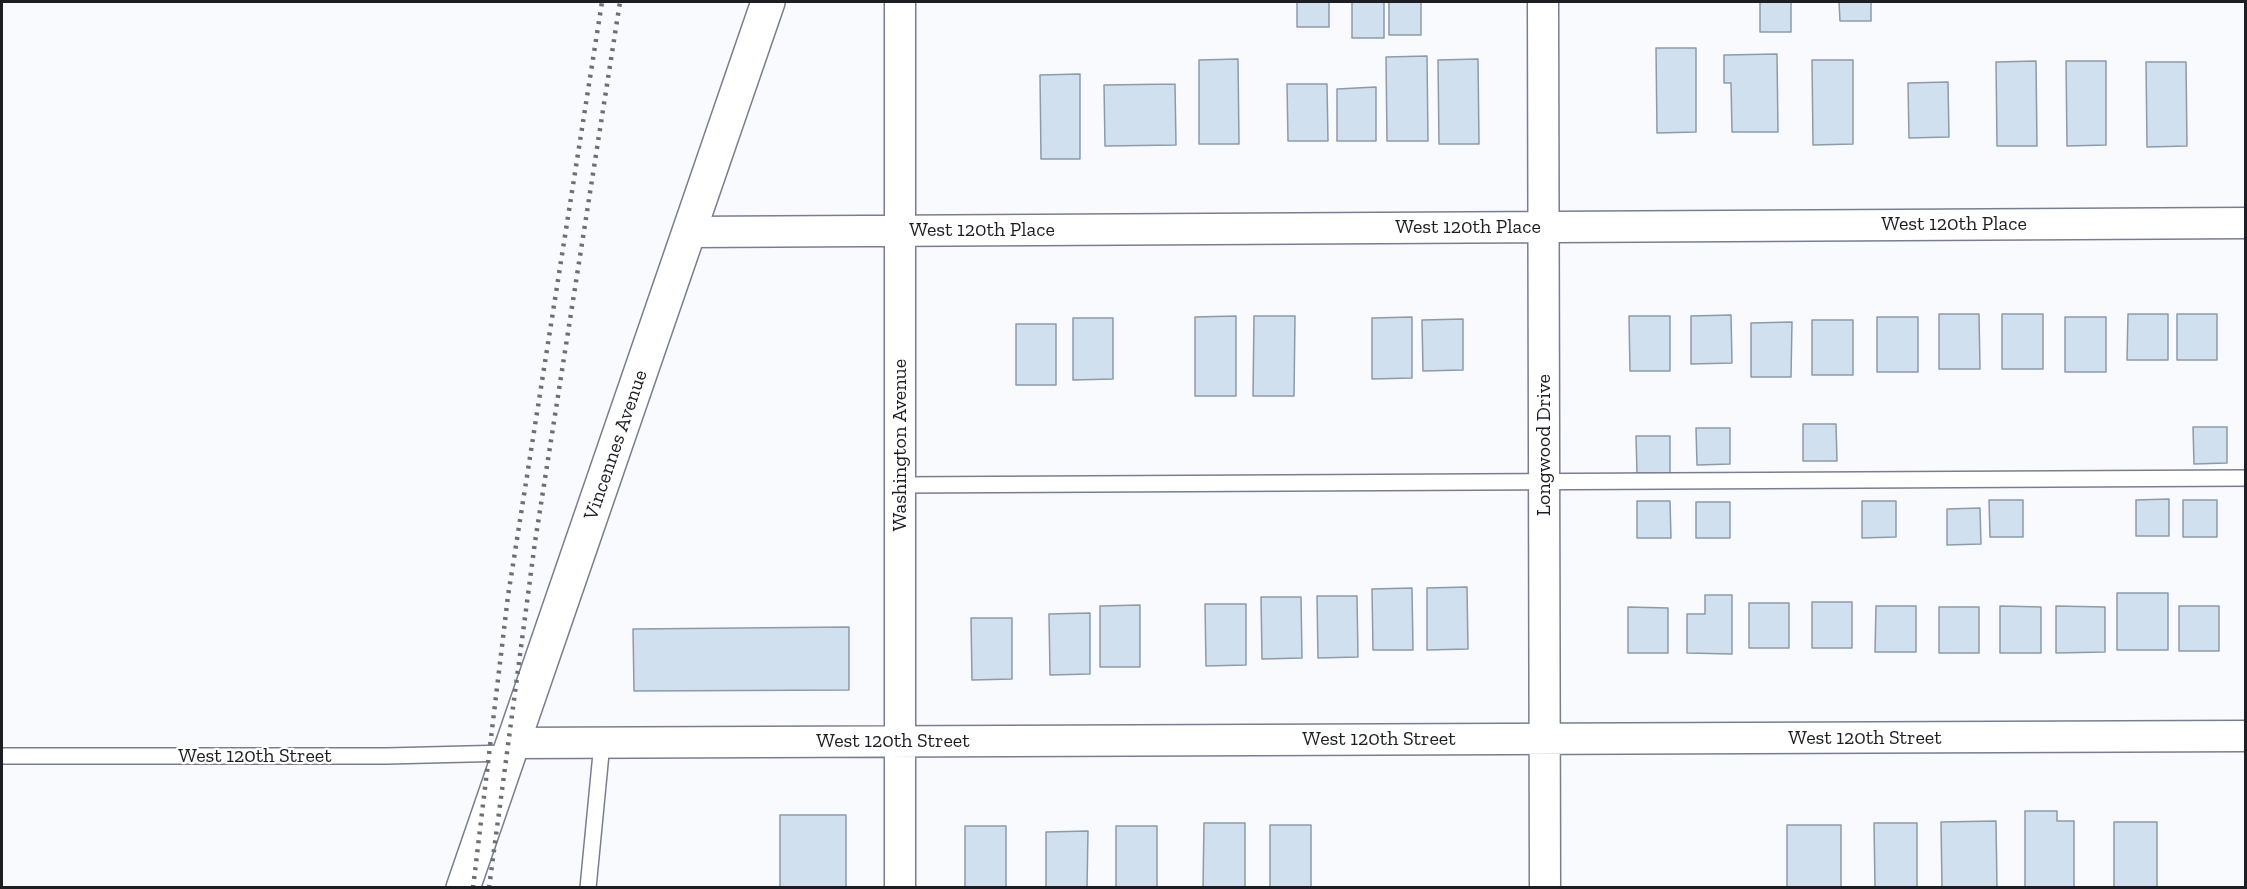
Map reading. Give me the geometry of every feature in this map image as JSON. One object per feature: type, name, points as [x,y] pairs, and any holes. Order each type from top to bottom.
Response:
[{"type":"main road","name":"Vincennes Avenue","points":[[463,888],[768,2]]},
{"type":"street","name":"Washington Avenue","points":[[900,2],[900,888]]},
{"type":"street","name":"Longwood Drive","points":[[1543,2],[1545,888]]},
{"type":"street","name":"West 120th Place","points":[[690,232],[2246,223]]},
{"type":"street","name":"West 120th Street","points":[[511,748],[602,743],[2246,736]]},
{"type":"lane","points":[[900,484],[2246,478]]},
{"type":"lane","points":[[588,888],[602,743]]},
{"type":"lane","name":"West 120th Street","points":[[2,756],[387,756],[511,748]]},
{"type":"building","points":[[1297,2],[1329,2],[1329,27],[1297,27]]},
{"type":"building","points":[[1352,2],[1384,2],[1384,38],[1352,38]]},
{"type":"building","points":[[1389,2],[1421,2],[1421,35],[1389,35]]},
{"type":"building","points":[[1760,2],[1791,2],[1791,32],[1760,32]]},
{"type":"building","points":[[1839,2],[1871,2],[1871,21],[1840,21]]},
{"type":"building","points":[[1656,48],[1696,48],[1696,132],[1657,133]]},
{"type":"building","points":[[1777,54],[1778,132],[1732,132],[1731,83],[1724,83],[1724,55]]},
{"type":"building","points":[[1427,56],[1428,141],[1387,141],[1386,57]]},
{"type":"building","points":[[1238,59],[1239,144],[1199,144],[1199,60]]},
{"type":"building","points":[[1478,59],[1479,144],[1439,144],[1438,60]]},
{"type":"building","points":[[1812,60],[1853,60],[1853,144],[1813,145]]},
{"type":"building","points":[[2036,61],[2037,146],[1997,146],[1996,62]]},
{"type":"building","points":[[2066,61],[2106,61],[2106,145],[2067,146]]},
{"type":"building","points":[[2146,62],[2186,62],[2187,146],[2147,147]]},
{"type":"building","points":[[1080,74],[1080,159],[1041,159],[1040,75]]},
{"type":"building","points":[[1948,82],[1949,137],[1909,138],[1908,83]]},
{"type":"building","points":[[1175,84],[1176,145],[1105,146],[1104,85]]},
{"type":"building","points":[[1287,84],[1327,84],[1328,141],[1288,141]]},
{"type":"building","points":[[1376,87],[1376,141],[1337,141],[1337,89]]},
{"type":"building","points":[[1939,314],[1979,314],[1980,369],[1939,369]]},
{"type":"building","points":[[2002,314],[2043,314],[2043,369],[2002,369]]},
{"type":"building","points":[[2128,314],[2168,314],[2168,360],[2127,360]]},
{"type":"building","points":[[2177,314],[2217,314],[2217,360],[2177,360]]},
{"type":"building","points":[[1731,315],[1732,363],[1691,364],[1691,316]]},
{"type":"building","points":[[1236,316],[1236,396],[1195,396],[1195,317]]},
{"type":"building","points":[[1254,316],[1295,316],[1294,396],[1253,396]]},
{"type":"building","points":[[1629,316],[1670,316],[1670,371],[1630,371]]},
{"type":"building","points":[[1412,317],[1412,378],[1372,379],[1372,318]]},
{"type":"building","points":[[1877,317],[1918,317],[1918,372],[1877,372]]},
{"type":"building","points":[[2065,317],[2106,317],[2106,372],[2065,372]]},
{"type":"building","points":[[1073,318],[1113,318],[1113,379],[1073,380]]},
{"type":"building","points":[[1463,319],[1463,370],[1423,371],[1422,320]]},
{"type":"building","points":[[1812,320],[1853,320],[1853,375],[1812,375]]},
{"type":"building","points":[[1792,322],[1791,377],[1751,377],[1751,323]]},
{"type":"building","points":[[1016,324],[1056,324],[1056,385],[1016,385]]},
{"type":"building","points":[[1803,424],[1836,424],[1837,461],[1803,461]]},
{"type":"building","points":[[2193,427],[2227,427],[2227,463],[2194,464]]},
{"type":"building","points":[[1696,428],[1730,428],[1730,464],[1697,465]]},
{"type":"building","points":[[1636,436],[1670,436],[1670,473],[1637,473]]},
{"type":"building","points":[[2169,499],[2169,536],[2136,536],[2136,500]]},
{"type":"building","points":[[1989,500],[2023,500],[2023,537],[1990,537]]},
{"type":"building","points":[[2183,500],[2217,500],[2217,537],[2183,537]]},
{"type":"building","points":[[1637,501],[1670,501],[1671,538],[1637,538]]},
{"type":"building","points":[[1862,501],[1896,501],[1896,537],[1862,538]]},
{"type":"building","points":[[1696,502],[1730,502],[1730,538],[1696,538]]},
{"type":"building","points":[[1980,508],[1981,544],[1947,545],[1947,509]]},
{"type":"building","points":[[1467,587],[1468,649],[1427,650],[1427,588]]},
{"type":"building","points":[[1412,588],[1413,650],[1373,650],[1372,589]]},
{"type":"building","points":[[2117,593],[2168,593],[2168,650],[2117,650]]},
{"type":"building","points":[[1705,595],[1732,595],[1732,654],[1687,653],[1687,614],[1705,614]]},
{"type":"building","points":[[1317,596],[1357,596],[1358,657],[1318,658]]},
{"type":"building","points":[[1261,597],[1301,597],[1302,658],[1262,659]]},
{"type":"building","points":[[1812,602],[1852,602],[1852,648],[1812,648]]},
{"type":"building","points":[[1749,603],[1789,603],[1789,648],[1749,648]]},
{"type":"building","points":[[1205,604],[1246,604],[1246,665],[1206,666]]},
{"type":"building","points":[[1140,605],[1140,667],[1100,667],[1100,606]]},
{"type":"building","points":[[1876,606],[1916,606],[1916,652],[1875,652]]},
{"type":"building","points":[[2000,606],[2041,607],[2041,653],[2000,653]]},
{"type":"building","points":[[2056,606],[2105,607],[2105,652],[2056,653]]},
{"type":"building","points":[[2179,606],[2219,606],[2219,651],[2179,651]]},
{"type":"building","points":[[1628,607],[1668,608],[1668,653],[1628,653]]},
{"type":"building","points":[[1939,607],[1979,607],[1979,653],[1939,653]]},
{"type":"building","points":[[1090,613],[1090,674],[1050,675],[1049,614]]},
{"type":"building","points":[[971,618],[1012,618],[1012,679],[972,680]]},
{"type":"building","points":[[849,627],[849,690],[634,691],[633,629]]},
{"type":"building","points":[[2025,811],[2057,811],[2057,821],[2074,821],[2074,888],[2025,888]]},
{"type":"building","points":[[780,815],[846,815],[846,888],[780,888]]},
{"type":"building","points":[[1996,821],[1997,888],[1942,888],[1941,822]]},
{"type":"building","points":[[2114,822],[2157,822],[2157,888],[2114,888]]},
{"type":"building","points":[[1204,823],[1245,823],[1245,888],[1203,888]]},
{"type":"building","points":[[1874,823],[1917,823],[1917,888],[1875,888]]},
{"type":"building","points":[[1270,825],[1311,825],[1311,888],[1270,888]]},
{"type":"building","points":[[1787,825],[1841,825],[1841,888],[1787,888]]},
{"type":"building","points":[[965,826],[1006,826],[1006,888],[965,888]]},
{"type":"building","points":[[1116,826],[1157,826],[1157,888],[1116,888]]},
{"type":"building","points":[[1088,831],[1087,888],[1046,888],[1046,832]]},
{"type":"railway","points":[[473,888],[508,596],[602,2]]},
{"type":"railway","points":[[489,888],[535,542],[620,2]]}]
